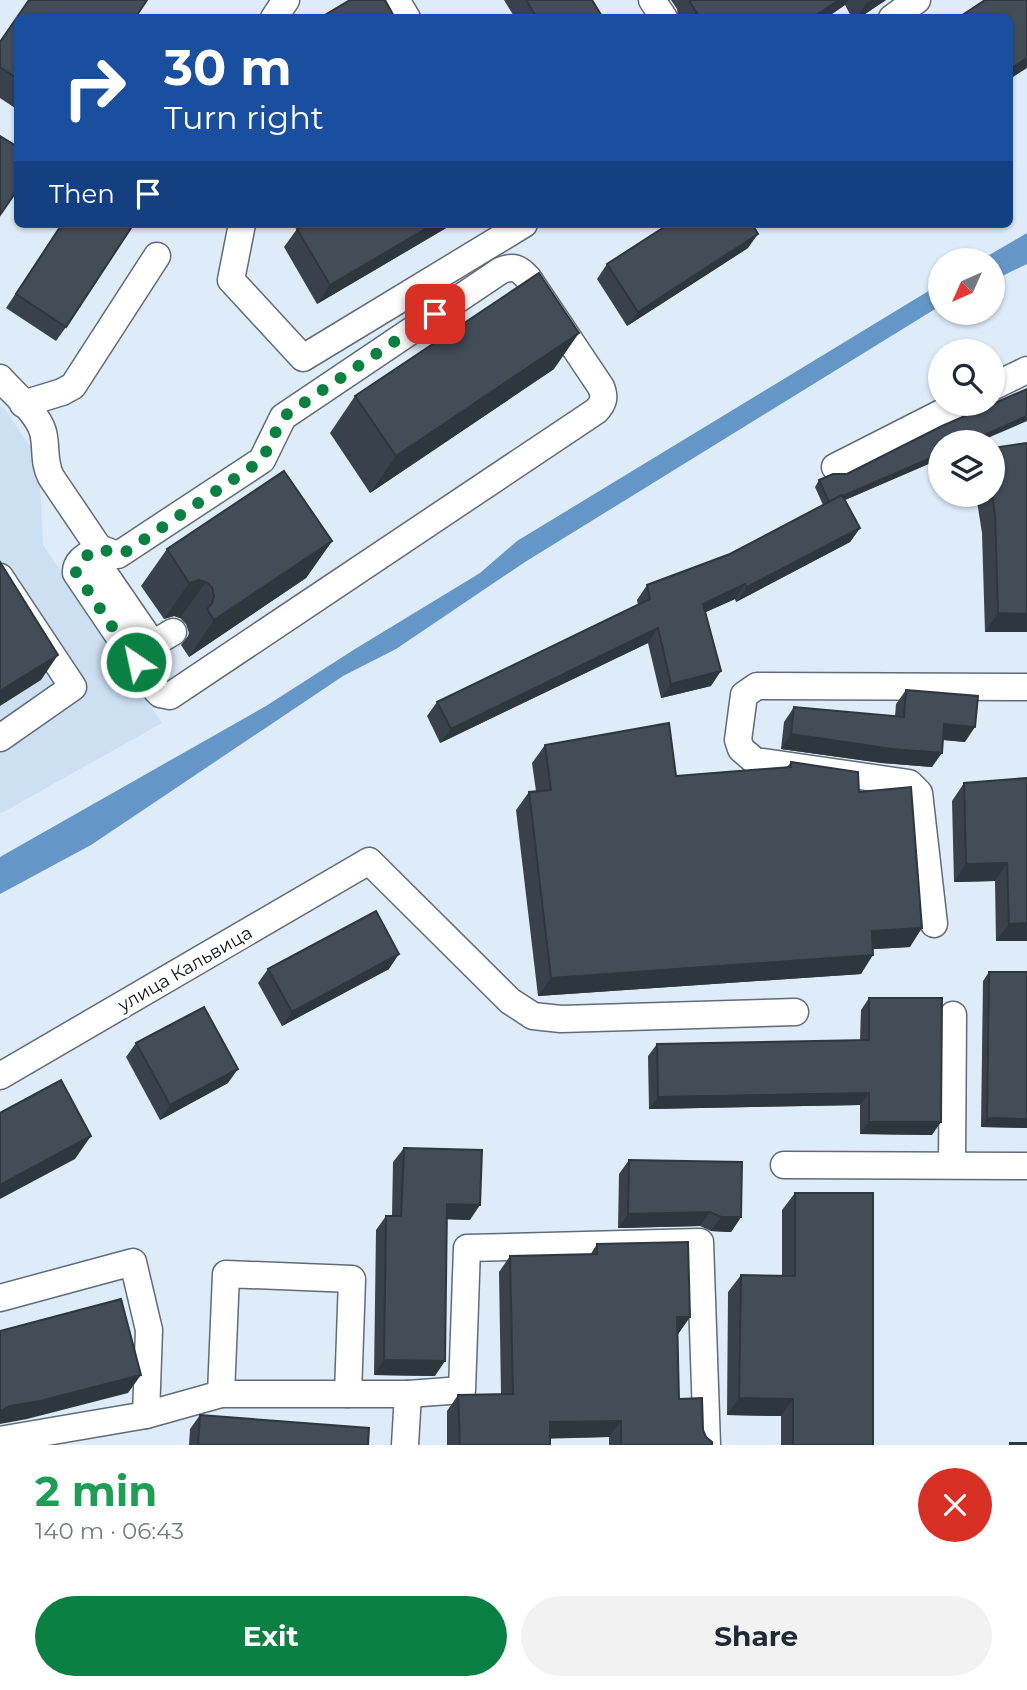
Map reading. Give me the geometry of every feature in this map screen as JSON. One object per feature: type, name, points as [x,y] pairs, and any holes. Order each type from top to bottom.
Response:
[{"type":"street","points":[[897,14],[918,0]]},
{"type":"street","points":[[241,228],[231,280],[303,358],[517,228]]},
{"type":"street","points":[[23,404],[73,386],[157,256]]},
{"type":"street","points":[[510,267],[520,270],[528,278],[601,387],[604,396],[596,411],[170,696],[160,694],[151,684],[76,573],[75,567],[79,562],[95,551],[118,555],[124,553],[262,460],[283,417],[500,271],[510,267]]},
{"type":"street","points":[[1005,381],[1027,370]]},
{"type":"street","points":[[0,378],[38,422],[42,430],[47,470],[150,640],[153,643],[158,642],[173,632]]},
{"type":"street","points":[[835,467],[935,416]]},
{"type":"street","points":[[0,577],[73,687],[0,738]]},
{"type":"street","points":[[934,924],[919,793],[909,783],[755,761],[741,749],[738,740],[744,695],[757,685],[1027,687]]},
{"type":"street","name":"улица Кальвица","points":[[0,1076],[369,861],[510,1001],[533,1016],[561,1019],[795,1012]]},
{"type":"street","points":[[952,1164],[953,1016]]},
{"type":"street","points":[[784,1165],[1027,1166]]},
{"type":"street","points":[[0,1440],[146,1415],[221,1394],[408,1394],[462,1390],[467,1248],[700,1242],[707,1445]]},
{"type":"street","points":[[0,1298],[133,1262],[149,1330],[146,1415]]},
{"type":"street","points":[[221,1394],[226,1274],[352,1279],[348,1394]]},
{"type":"street","points":[[405,1445],[408,1394]]},
{"type":"shaded area","points":[[0,406],[5,409],[39,460],[43,545],[162,723],[0,814]]},
{"type":"water","points":[[1027,233],[1027,264],[1005,275],[1005,248],[1001,248]]},
{"type":"water","points":[[928,291],[928,313],[525,562],[396,649],[343,676],[91,845],[0,894],[0,857],[266,706],[480,573],[517,541]]},
{"type":"building","points":[[29,0],[147,0],[138,14],[19,14]]},
{"type":"building","points":[[350,0],[385,0],[393,14],[327,14]]},
{"type":"building","points":[[526,0],[592,0],[601,14],[535,14]]},
{"type":"building","points":[[690,0],[839,0],[818,14],[696,14]]},
{"type":"building","points":[[985,0],[1027,0],[1027,58],[1013,67],[1013,14],[964,14]]},
{"type":"building","points":[[14,22],[14,76],[0,67],[0,42]]},
{"type":"building","points":[[0,136],[14,145],[14,195],[0,215]]},
{"type":"building","points":[[59,228],[131,228],[66,327],[16,294]]},
{"type":"building","points":[[299,228],[427,228],[330,285]]},
{"type":"building","points":[[663,228],[754,228],[758,234],[638,312],[607,264]]},
{"type":"building","points":[[539,273],[579,333],[396,456],[355,396]]},
{"type":"building","points":[[1027,389],[1027,416],[995,430],[934,430],[965,416],[1005,416],[1005,399]]},
{"type":"building","points":[[928,433],[928,459],[829,502],[819,480],[833,474],[847,474]]},
{"type":"building","points":[[1027,443],[1027,614],[998,613],[994,507],[1005,507],[1005,446]]},
{"type":"building","points":[[284,471],[332,541],[214,620],[207,609],[214,596],[212,587],[199,580],[189,583],[167,549]]},
{"type":"building","points":[[842,495],[860,528],[747,587],[745,584],[703,604],[721,671],[671,684],[658,628],[451,729],[437,702],[650,599],[647,585],[730,554]]},
{"type":"building","points":[[0,562],[58,655],[0,691]]},
{"type":"building","points":[[906,690],[978,696],[975,727],[944,724],[942,753],[892,749],[791,734],[794,707],[904,717]]},
{"type":"building","points":[[669,723],[676,776],[791,767],[791,762],[858,772],[859,792],[911,787],[922,928],[872,931],[873,955],[551,978],[529,792],[551,790],[545,745]]},
{"type":"building","points":[[1027,778],[1027,923],[1009,924],[1007,863],[966,864],[964,783]]},
{"type":"building","points":[[376,911],[399,954],[292,1012],[268,969]]},
{"type":"building","points":[[989,972],[1027,972],[1027,1119],[987,1118]]},
{"type":"building","points":[[869,998],[942,998],[941,1122],[869,1122],[869,1093],[658,1097],[657,1044],[869,1040]]},
{"type":"building","points":[[204,1007],[238,1069],[170,1105],[136,1043]]},
{"type":"building","points":[[61,1080],[91,1136],[0,1185],[0,1113]]},
{"type":"building","points":[[404,1148],[482,1150],[480,1205],[447,1204],[445,1361],[384,1360],[386,1216],[401,1216]]},
{"type":"building","points":[[629,1160],[742,1162],[741,1217],[721,1217],[710,1212],[628,1214]]},
{"type":"building","points":[[795,1193],[873,1193],[873,1445],[793,1445],[793,1399],[739,1398],[741,1275],[795,1276]]},
{"type":"building","points":[[688,1242],[690,1317],[677,1317],[679,1399],[702,1398],[703,1430],[712,1445],[621,1445],[621,1421],[550,1422],[550,1445],[460,1445],[458,1395],[513,1394],[510,1256],[597,1254],[597,1244]]},
{"type":"building","points":[[121,1299],[141,1375],[10,1406],[0,1411],[0,1331]]},
{"type":"building","points":[[200,1415],[369,1428],[368,1445],[198,1445]]},
{"type":"building","points":[[1027,1443],[1027,1445],[1010,1445]]},
{"type":"route","points":[[136,662],[76,573],[75,567],[79,562],[99,548],[110,554],[124,553],[262,460],[283,417],[435,314]]}]
